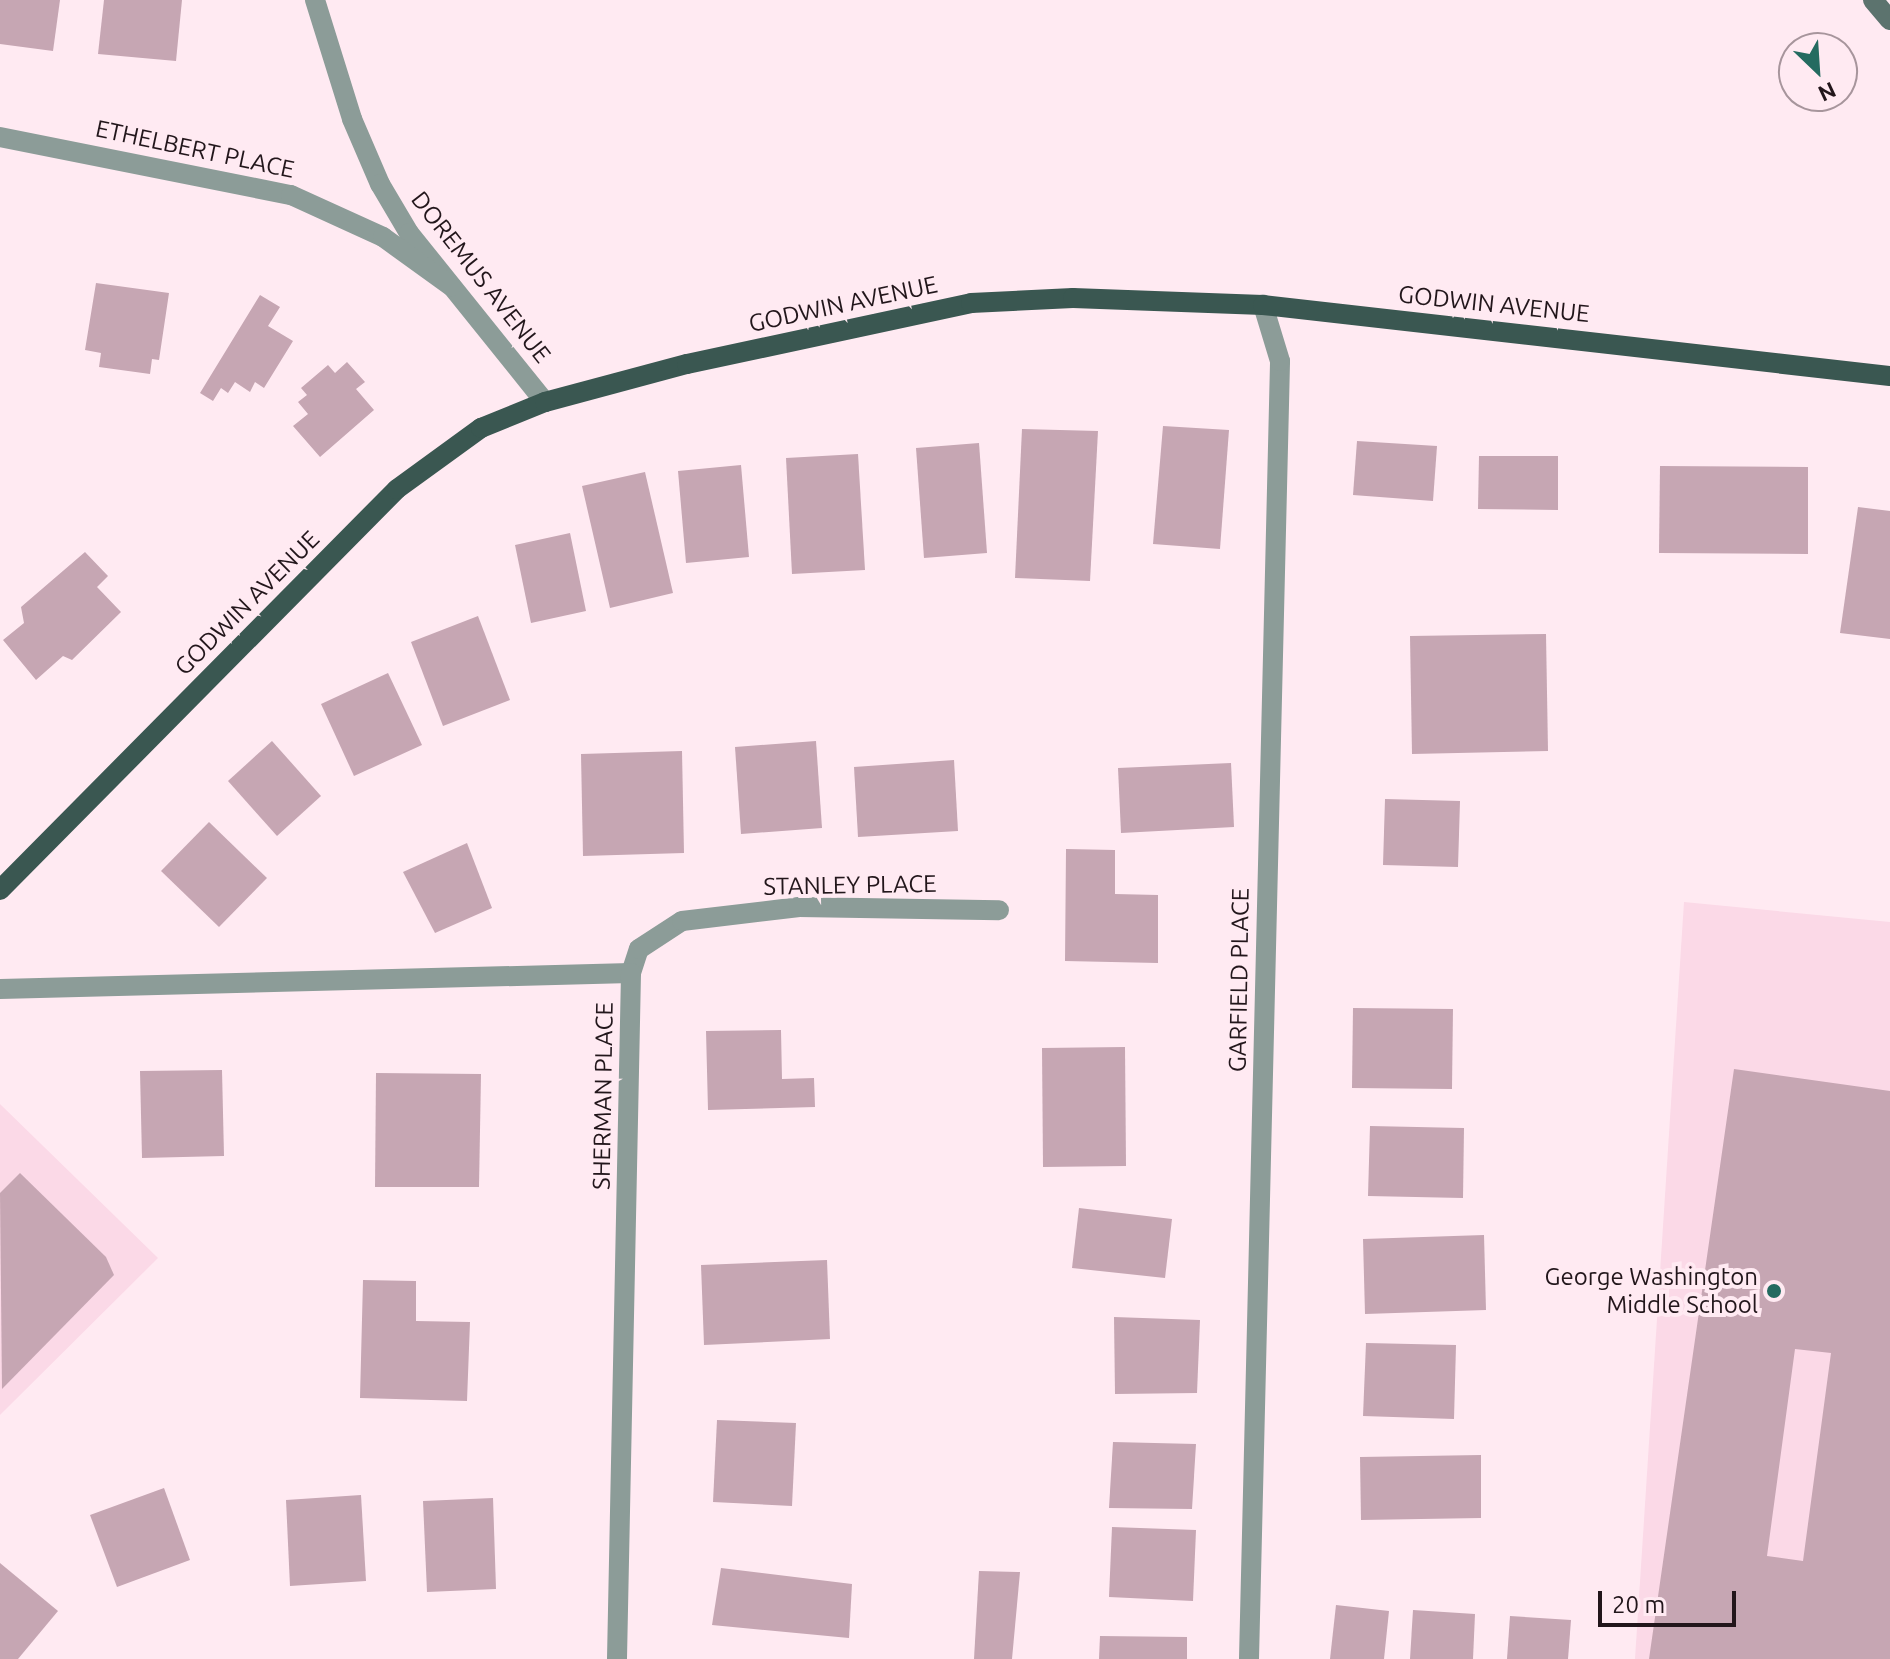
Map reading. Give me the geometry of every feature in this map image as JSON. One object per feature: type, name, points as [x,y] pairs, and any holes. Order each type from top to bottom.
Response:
[{"type":"main road","name":"GODWIN AVENUE","points":[[0,890],[397,489],[481,428],[545,402],[687,364],[971,303],[1073,298],[1263,305],[1890,376]]},
{"type":"street","name":"DOREMUS AVENUE","points":[[315,0],[352,119],[380,184],[409,233],[545,402]]},
{"type":"street","points":[[1873,0],[1890,20]]},
{"type":"street","name":"ETHELBERT PLACE","points":[[0,137],[291,195],[383,237],[451,286]]},
{"type":"street","name":"GARFIELD PLACE","points":[[1249,1659],[1280,361],[1263,305]]},
{"type":"street","name":"STANLEY PLACE","points":[[631,973],[639,949],[682,921],[799,907],[999,910]]},
{"type":"street","name":"SHERMAN PLACE","points":[[0,989],[631,973],[617,1659]]},
{"type":"shaded area","name":"George Washington Middle School","points":[[1684,902],[1890,922],[1890,1659],[1635,1659]]},
{"type":"shaded area","points":[[0,1104],[158,1258],[0,1415]]},
{"type":"building","points":[[0,0],[60,0],[53,51],[0,44]]},
{"type":"building","points":[[104,0],[182,0],[176,61],[98,54]]},
{"type":"building","points":[[96,283],[169,293],[159,360],[152,359],[150,374],[99,367],[101,353],[85,350]]},
{"type":"building","points":[[260,295],[280,307],[268,326],[293,341],[264,388],[255,382],[250,392],[235,382],[228,393],[221,388],[213,401],[200,393]]},
{"type":"building","points":[[347,362],[365,382],[356,389],[374,410],[320,457],[293,426],[308,414],[298,402],[307,395],[301,388],[328,365],[335,373]]},
{"type":"building","points":[[1163,426],[1229,430],[1220,549],[1153,544]]},
{"type":"building","points":[[1022,429],[1098,431],[1090,581],[1015,578]]},
{"type":"building","points":[[1357,441],[1437,446],[1433,501],[1353,495]]},
{"type":"building","points":[[979,443],[987,553],[924,558],[916,448]]},
{"type":"building","points":[[858,454],[865,570],[792,574],[786,458]]},
{"type":"building","points":[[1479,456],[1558,456],[1558,510],[1478,509]]},
{"type":"building","points":[[741,465],[749,557],[686,563],[678,471]]},
{"type":"building","points":[[1660,466],[1808,467],[1808,554],[1659,553]]},
{"type":"building","points":[[645,472],[673,593],[610,608],[582,486]]},
{"type":"building","points":[[1858,507],[1890,511],[1890,639],[1840,633]]},
{"type":"building","points":[[570,533],[586,611],[531,623],[515,545]]},
{"type":"building","points":[[85,552],[108,576],[97,587],[121,612],[72,660],[63,656],[36,680],[3,640],[24,623],[21,607]]},
{"type":"building","points":[[478,616],[510,700],[443,726],[411,642]]},
{"type":"building","points":[[1546,634],[1548,751],[1412,754],[1410,636]]},
{"type":"building","points":[[388,673],[422,745],[354,776],[321,704]]},
{"type":"building","points":[[272,741],[321,796],[277,836],[228,781]]},
{"type":"building","points":[[816,741],[822,828],[741,834],[735,747]]},
{"type":"building","points":[[682,751],[684,853],[583,856],[581,754]]},
{"type":"building","points":[[954,760],[958,831],[858,837],[854,767]]},
{"type":"building","points":[[1231,763],[1234,827],[1121,833],[1118,768]]},
{"type":"building","points":[[1385,799],[1460,801],[1458,867],[1383,865]]},
{"type":"building","points":[[209,822],[267,878],[219,927],[161,871]]},
{"type":"building","points":[[467,843],[492,908],[435,933],[403,872]]},
{"type":"building","points":[[1066,849],[1115,850],[1115,894],[1158,895],[1158,963],[1065,961]]},
{"type":"building","points":[[1353,1008],[1453,1009],[1452,1089],[1352,1088]]},
{"type":"building","points":[[781,1030],[782,1079],[814,1078],[815,1107],[708,1110],[706,1031]]},
{"type":"building","points":[[1125,1047],[1126,1166],[1043,1167],[1042,1048]]},
{"type":"building","name":"George Washington Middle School","points":[[1734,1069],[1890,1091],[1890,1659],[1649,1659]],"holes":[[[1795,1349],[1831,1353],[1803,1561],[1767,1556]]]},
{"type":"building","points":[[222,1070],[224,1156],[142,1158],[140,1071]]},
{"type":"building","points":[[376,1073],[481,1074],[479,1187],[375,1187]]},
{"type":"building","points":[[1370,1126],[1464,1128],[1463,1198],[1368,1196]]},
{"type":"building","points":[[20,1173],[106,1257],[114,1275],[2,1389],[0,1193]]},
{"type":"building","points":[[1079,1208],[1172,1219],[1165,1278],[1072,1268]]},
{"type":"building","points":[[1484,1235],[1486,1310],[1365,1314],[1363,1239]]},
{"type":"building","points":[[827,1260],[830,1339],[704,1345],[701,1265]]},
{"type":"building","points":[[363,1280],[416,1281],[416,1321],[470,1322],[467,1401],[360,1398]]},
{"type":"building","points":[[1114,1317],[1200,1320],[1197,1393],[1115,1394]]},
{"type":"building","points":[[1366,1343],[1456,1345],[1454,1419],[1363,1416]]},
{"type":"building","points":[[717,1420],[796,1423],[792,1506],[713,1502]]},
{"type":"building","points":[[1113,1442],[1196,1444],[1192,1509],[1109,1508]]},
{"type":"building","points":[[1481,1455],[1481,1518],[1361,1520],[1360,1457]]},
{"type":"building","points":[[164,1488],[190,1560],[117,1587],[90,1515]]},
{"type":"building","points":[[361,1495],[366,1581],[290,1586],[286,1500]]},
{"type":"building","points":[[493,1498],[496,1589],[427,1592],[423,1501]]},
{"type":"building","points":[[1112,1527],[1196,1530],[1193,1601],[1109,1597]]},
{"type":"building","points":[[0,1563],[58,1611],[18,1659],[0,1659]]},
{"type":"building","points":[[721,1568],[852,1584],[849,1638],[712,1625]]},
{"type":"building","points":[[979,1571],[1020,1572],[1012,1659],[974,1659]]},
{"type":"building","points":[[1336,1605],[1389,1611],[1384,1659],[1330,1659]]},
{"type":"building","points":[[1413,1610],[1475,1614],[1473,1659],[1410,1659]]},
{"type":"building","points":[[1510,1616],[1571,1620],[1568,1659],[1507,1659]]},
{"type":"building","points":[[1100,1636],[1187,1637],[1187,1659],[1099,1659]]},
{"type":"place","name":"George Washington Middle School","points":[[1774,1291]]}]
